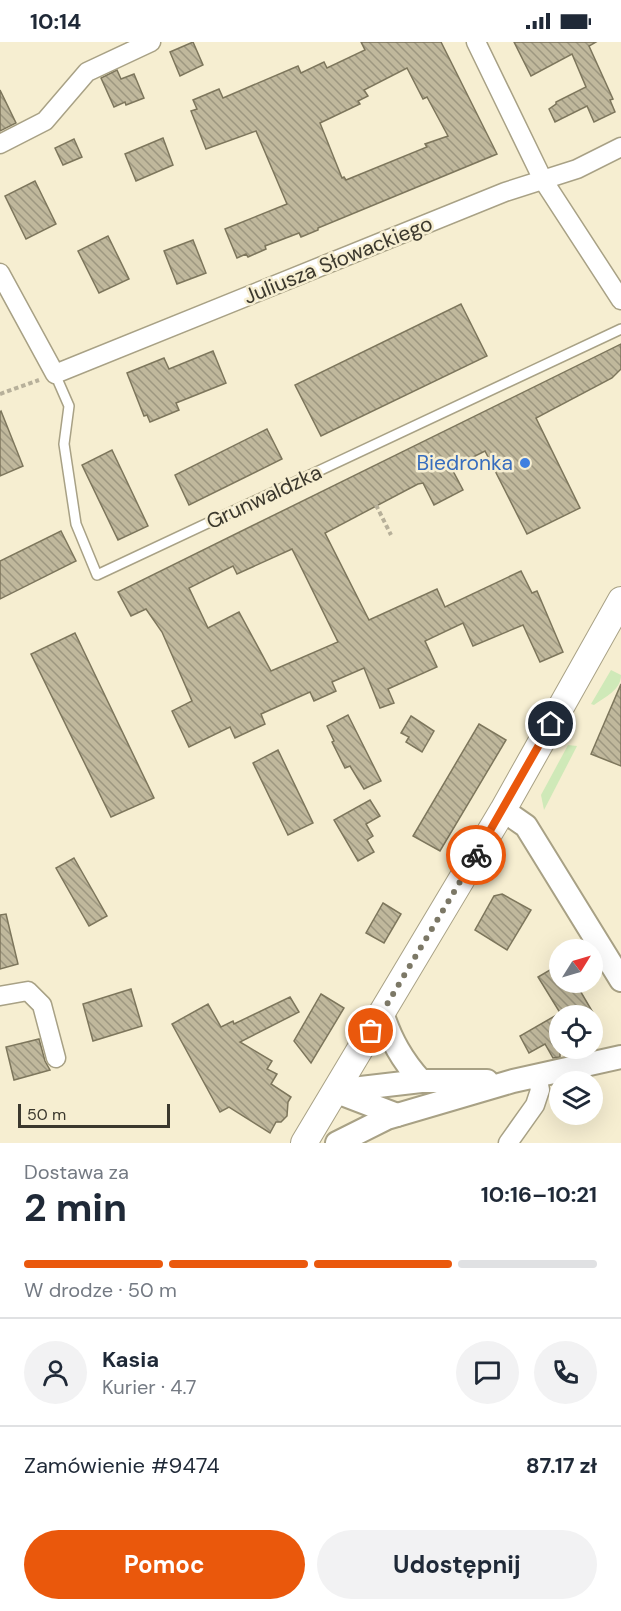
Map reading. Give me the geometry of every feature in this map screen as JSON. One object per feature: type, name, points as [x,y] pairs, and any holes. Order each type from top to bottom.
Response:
[{"type":"main road","points":[[304,1143],[503,810],[621,600]]},
{"type":"street","points":[[0,144],[45,121],[87,72],[151,42]]},
{"type":"street","points":[[476,42],[543,180],[621,300]]},
{"type":"street","name":"Juliusza Słowackiego","points":[[55,374],[505,192],[577,169],[621,147]]},
{"type":"street","points":[[0,273],[55,374]]},
{"type":"street","points":[[503,810],[526,826],[621,980]]},
{"type":"street","points":[[0,996],[28,991],[42,1005],[56,1058]]},
{"type":"street","points":[[382,1014],[392,1043],[420,1081]]},
{"type":"street","points":[[337,1143],[356,1132],[397,1115],[513,1081],[621,1057]]},
{"type":"street","points":[[508,1143],[536,1105],[540,1090],[537,1076]]},
{"type":"street","points":[[335,1092],[420,1081],[513,1081]]},
{"type":"street","points":[[335,1092],[397,1115]]},
{"type":"lane","name":"Grunwaldzka","points":[[55,374],[69,406],[64,444],[75,524],[97,575],[621,329]]},
{"type":"path","points":[[0,394],[55,374]]},
{"type":"path","points":[[376,505],[391,535]]},
{"type":"green space","points":[[611,670],[621,675],[618,685],[607,696],[594,705],[591,704]]},
{"type":"green space","points":[[568,745],[577,746],[544,810],[541,795]]},
{"type":"building","points":[[193,42],[203,65],[180,76],[170,52]]},
{"type":"building","points":[[361,42],[441,42],[497,154],[301,237],[299,233],[265,246],[266,249],[248,257],[246,254],[237,258],[225,229],[287,204],[256,131],[206,149],[191,111],[197,109],[193,100],[219,89],[223,98],[298,66],[301,73],[324,62],[327,68],[365,50]],"holes":[[[407,68],[423,99],[427,97],[448,136],[346,180],[342,178],[320,123],[360,104],[358,101],[368,96],[364,90]]]},
{"type":"building","points":[[514,42],[596,42],[589,46],[613,99],[610,100],[615,112],[594,122],[587,106],[555,122],[549,109],[556,102],[586,87],[572,54],[531,76]]},
{"type":"building","points":[[117,70],[121,79],[134,74],[144,98],[114,107],[101,78]]},
{"type":"building","points":[[0,90],[16,123],[0,131]]},
{"type":"building","points":[[163,138],[173,165],[136,181],[125,154]]},
{"type":"building","points":[[74,139],[82,157],[63,165],[55,148]]},
{"type":"building","points":[[35,181],[56,224],[26,239],[5,196]]},
{"type":"building","points":[[108,236],[129,279],[99,293],[78,251]]},
{"type":"building","points":[[193,240],[206,273],[177,284],[164,251]]},
{"type":"building","points":[[461,304],[487,356],[321,436],[295,385]]},
{"type":"building","points":[[621,344],[621,369],[612,378],[536,418],[580,508],[527,534],[485,451],[453,467],[463,490],[434,505],[423,483],[418,484],[325,533],[369,620],[437,589],[445,607],[521,571],[532,593],[537,591],[563,652],[540,662],[523,625],[473,646],[463,623],[425,641],[437,667],[388,689],[394,703],[380,708],[364,668],[332,682],[336,691],[314,701],[310,692],[261,714],[265,724],[235,738],[230,727],[189,747],[172,711],[192,701],[162,632],[146,609],[131,616],[118,592]],"holes":[[[292,549],[338,642],[271,671],[239,612],[208,628],[189,588],[233,566],[237,574]]]},
{"type":"building","points":[[213,351],[226,383],[176,403],[179,410],[150,422],[147,415],[144,416],[127,373],[164,358],[169,369]]},
{"type":"building","points":[[0,412],[23,466],[0,476]]},
{"type":"building","points":[[267,429],[282,459],[189,505],[175,475]]},
{"type":"building","points":[[112,450],[148,526],[118,540],[82,465]]},
{"type":"building","points":[[61,531],[76,561],[0,599],[0,561]]},
{"type":"building","points":[[75,633],[154,798],[111,817],[31,654]]},
{"type":"building","points":[[621,684],[621,766],[591,754]]},
{"type":"building","points":[[348,715],[381,781],[364,789],[350,766],[345,768],[327,726]]},
{"type":"building","points":[[411,716],[434,731],[422,752],[406,742],[409,737],[401,733]]},
{"type":"building","points":[[479,724],[506,740],[440,851],[413,836]]},
{"type":"building","points":[[278,750],[313,823],[288,835],[253,763]]},
{"type":"building","points":[[370,800],[380,816],[366,824],[373,836],[367,840],[374,852],[358,861],[334,820]]},
{"type":"building","points":[[74,858],[107,916],[89,926],[56,868]]},
{"type":"building","points":[[502,894],[531,910],[507,950],[475,930],[494,896]]},
{"type":"building","points":[[383,903],[401,914],[384,943],[366,933]]},
{"type":"building","points":[[6,914],[18,964],[0,969],[0,915]]},
{"type":"building","points":[[549,970],[549,993],[581,993],[589,1005],[555,1005],[538,977]]},
{"type":"building","points":[[131,989],[142,1026],[93,1041],[83,1004]]},
{"type":"building","points":[[321,994],[344,1008],[311,1063],[294,1041]]},
{"type":"building","points":[[290,997],[299,1012],[240,1042],[272,1061],[267,1069],[277,1074],[271,1084],[291,1097],[288,1102],[287,1116],[281,1122],[276,1122],[270,1133],[229,1107],[220,1112],[172,1024],[208,1004],[221,1027],[233,1021],[234,1024]]},
{"type":"building","points":[[549,1019],[549,1051],[545,1044],[529,1053],[520,1036]]},
{"type":"building","points":[[39,1039],[50,1070],[14,1080],[6,1047]]},
{"type":"way so far","points":[[371,1031],[476,855]]},
{"type":"place","name":"Biedronka","points":[[525,463]]},
{"type":"route","points":[[476,855],[551,724]]}]
